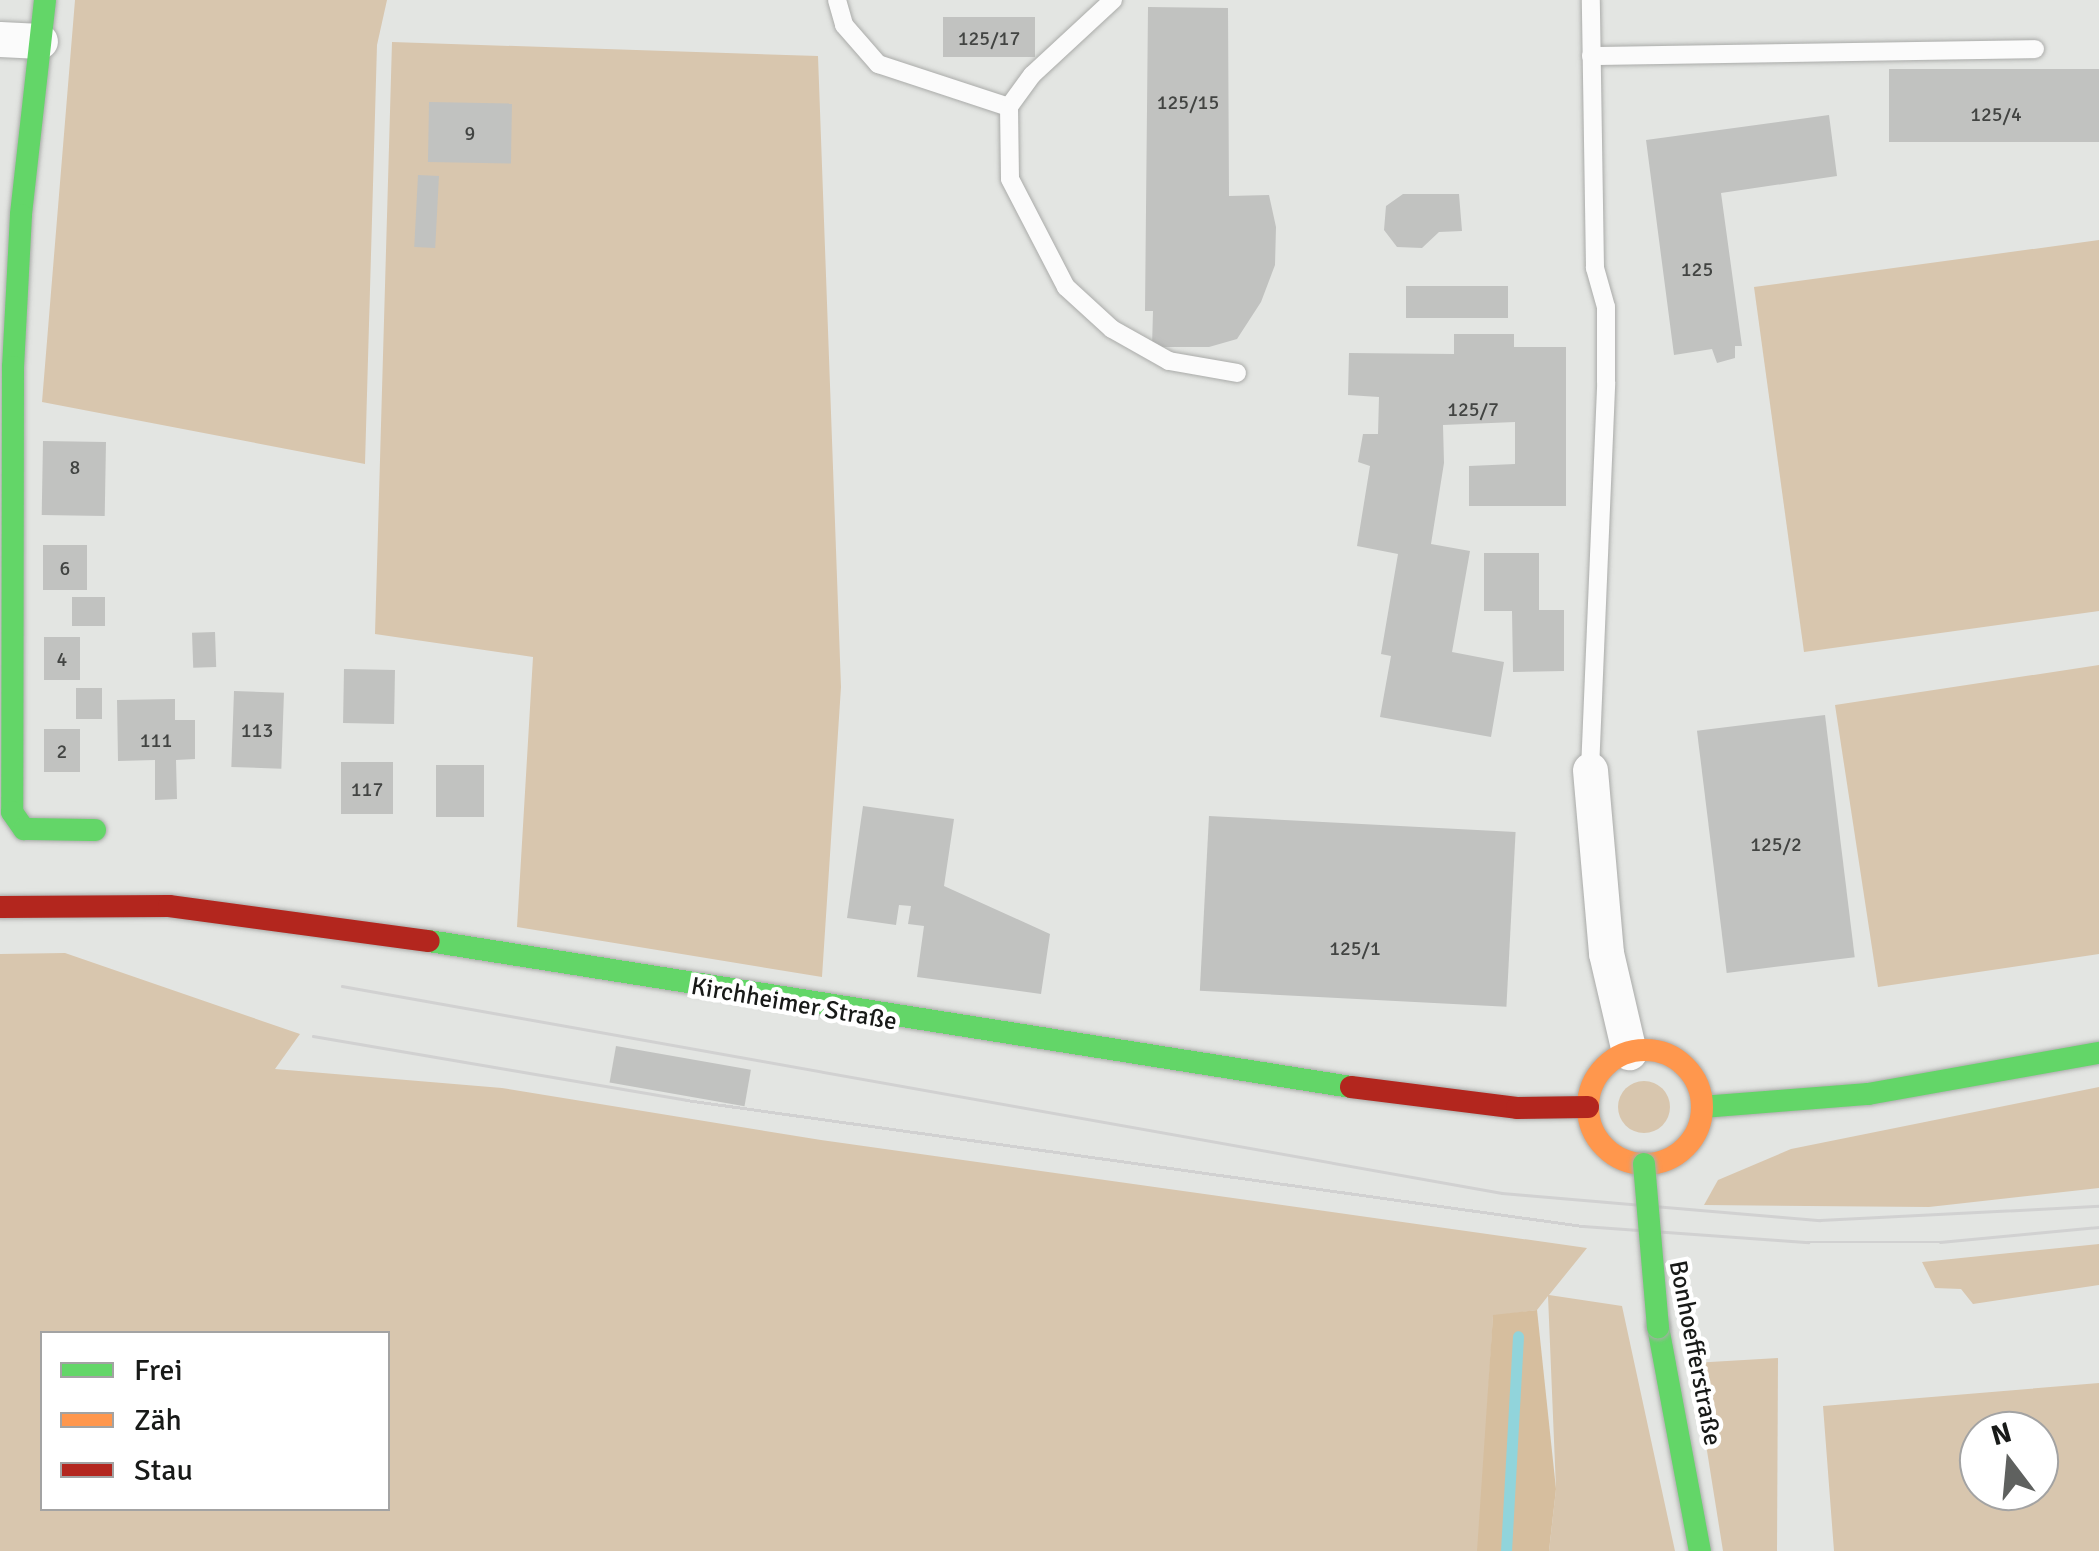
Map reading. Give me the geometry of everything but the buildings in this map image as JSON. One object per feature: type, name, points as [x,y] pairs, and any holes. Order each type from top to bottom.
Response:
[{"type":"main road","points":[[45,0],[12,367],[12,812],[24,829],[95,830]]},
{"type":"main road","name":"Kirchheimer Straße","points":[[0,907],[169,906],[291,918],[1185,1066],[1517,1108],[1588,1106]]},
{"type":"main road","points":[[1629,1052],[1661,1052],[1680,1062],[1694,1077],[1702,1107],[1698,1127],[1681,1152],[1644,1164],[1607,1150],[1591,1126],[1588,1106],[1596,1076],[1629,1052]]},
{"type":"main road","points":[[1702,1107],[1868,1094],[2099,1053]]},
{"type":"main road","name":"Bonhoefferstraße","points":[[1644,1164],[1658,1327],[1700,1551]]},
{"type":"street","points":[[0,40],[40,41]]},
{"type":"street","points":[[1590,770],[1606,953],[1629,1052]]},
{"type":"lane","points":[[836,0],[844,26],[878,64],[1009,107]]},
{"type":"lane","points":[[1112,0],[1032,75],[1009,107],[1010,179],[1066,287],[1112,330],[1169,360],[1237,373]]},
{"type":"lane","points":[[1590,770],[1606,382],[1606,308],[1595,268],[1591,0]]},
{"type":"lane","points":[[1592,56],[2036,49]]},
{"type":"shaded area","points":[[75,0],[387,0],[377,45],[365,464],[42,402]]},
{"type":"shaded area","points":[[392,42],[818,56],[841,687],[822,977],[517,927],[533,657],[375,634]]},
{"type":"shaded area","points":[[2099,240],[2099,611],[1804,652],[1754,287]]},
{"type":"shaded area","points":[[2099,665],[2099,954],[1878,987],[1835,705]]},
{"type":"shaded area","points":[[65,953],[300,1034],[275,1069],[502,1088],[821,1140],[1587,1248],[1549,1295],[1622,1306],[1675,1551],[1549,1551],[1556,1489],[1548,1296],[1537,1310],[1493,1316],[1479,1551],[0,1551],[0,954]]},
{"type":"shaded area","points":[[1644,1081],[1662,1089],[1670,1107],[1662,1125],[1644,1133],[1626,1125],[1618,1107],[1626,1089]]},
{"type":"shaded area","points":[[2099,1087],[2099,1188],[1929,1207],[1704,1205],[1718,1180],[1791,1149]]},
{"type":"shaded area","points":[[2099,1244],[2099,1285],[1973,1304],[1961,1289],[1935,1288],[1922,1262]]},
{"type":"shaded area","points":[[1537,1310],[1556,1489],[1549,1551],[1477,1551],[1493,1315]]},
{"type":"shaded area","points":[[1778,1358],[1777,1551],[1723,1551],[1693,1363]]},
{"type":"shaded area","points":[[2099,1383],[2099,1551],[1834,1551],[1823,1406]]},
{"type":"waterway","points":[[1506,1551],[1518,1336]]},
{"type":"tram line","points":[[342,986],[1502,1193],[1820,1220],[2099,1206]]},
{"type":"tram line","points":[[313,1036],[686,1100],[1583,1226],[1808,1242],[1940,1242],[2099,1227]]},
{"type":"traffic: fast","points":[[45,0],[21,215],[13,367],[12,812],[24,829],[95,830]]},
{"type":"traffic: fast","points":[[429,941],[1351,1087]]},
{"type":"traffic: fast","points":[[1702,1107],[1868,1094],[2099,1053]]},
{"type":"traffic: fast","points":[[1644,1164],[1658,1327]]},
{"type":"traffic: fast","points":[[1658,1327],[1700,1551]]},
{"type":"traffic: slow","points":[[1645,1050],[1667,1054],[1685,1067],[1698,1085],[1702,1107],[1698,1129],[1685,1147],[1667,1160],[1645,1164],[1623,1160],[1605,1147],[1592,1129],[1588,1107],[1592,1085],[1605,1067],[1623,1054],[1645,1050]]},
{"type":"traffic: jam","points":[[0,907],[169,906],[429,941]]},
{"type":"traffic: jam","points":[[1351,1087],[1517,1108],[1588,1107]]}]
